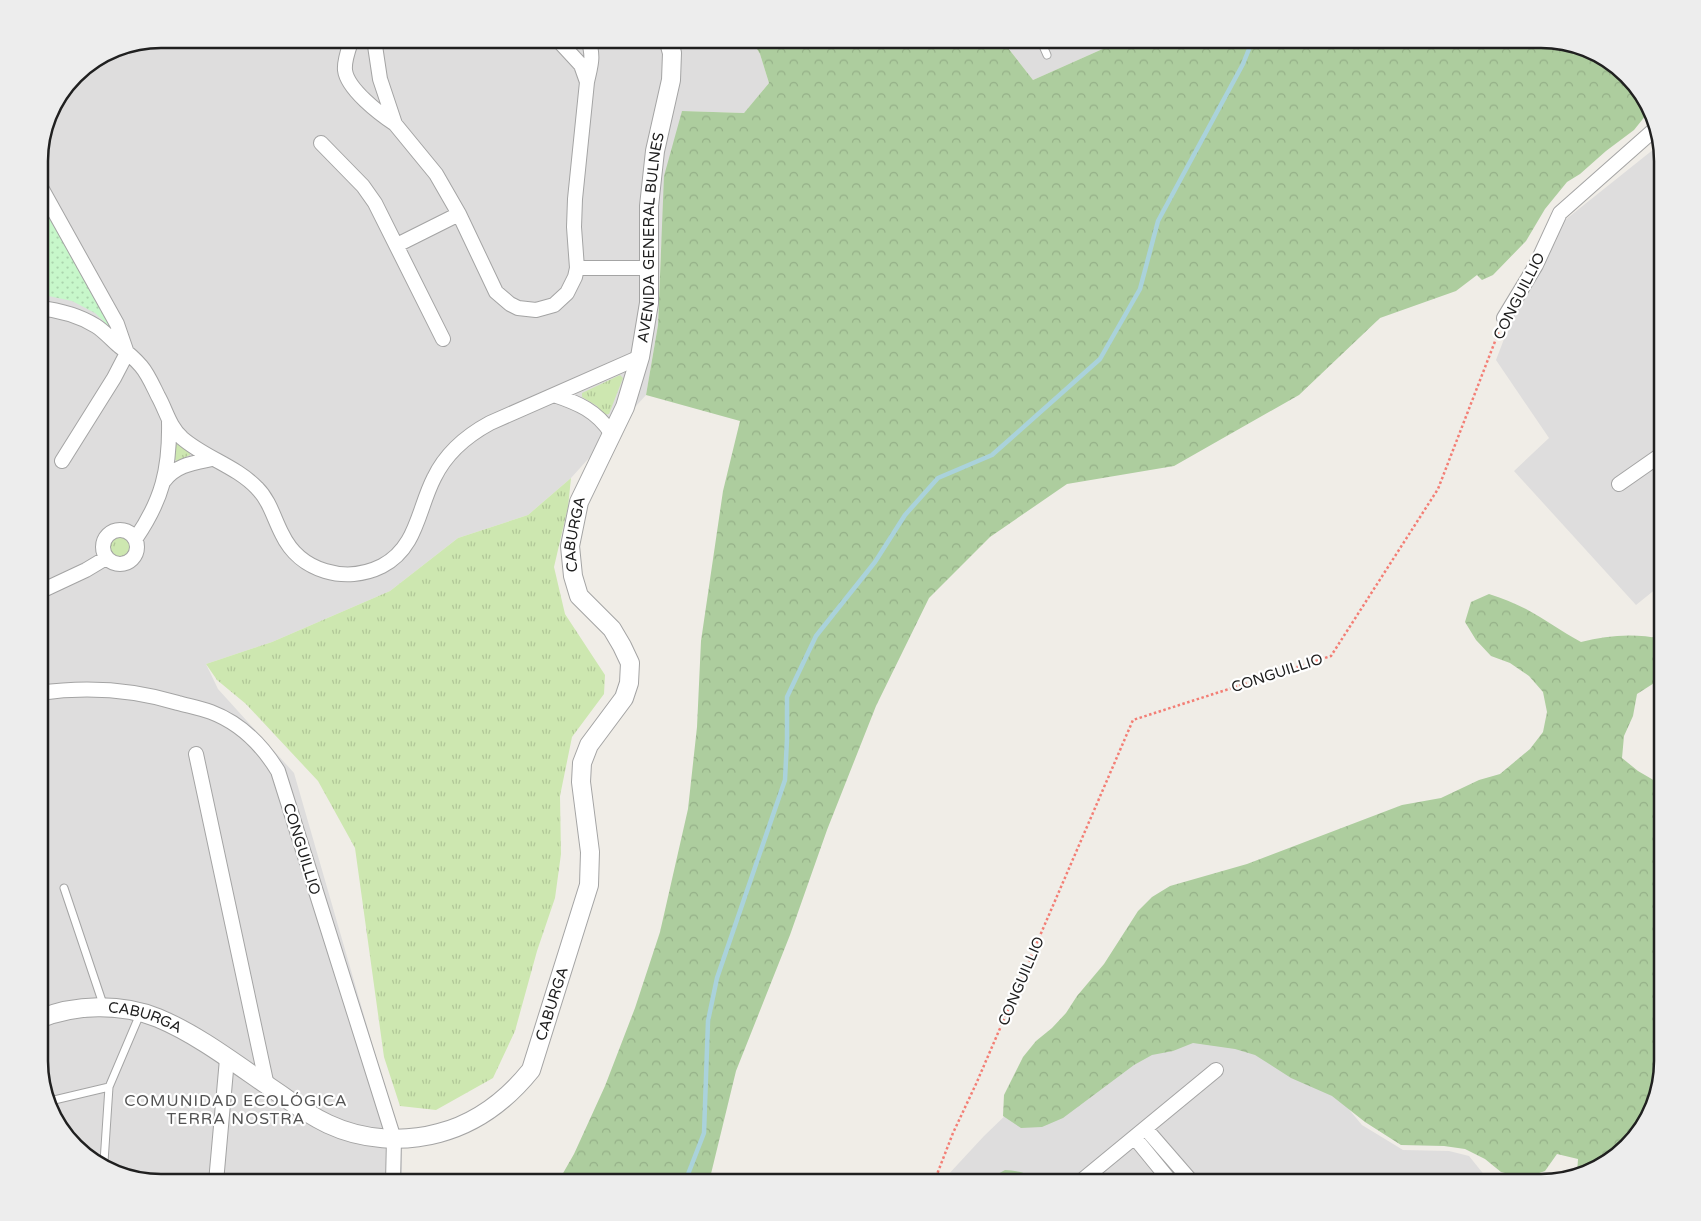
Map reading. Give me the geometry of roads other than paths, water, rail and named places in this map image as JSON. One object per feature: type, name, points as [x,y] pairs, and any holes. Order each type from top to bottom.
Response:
[{"type":"street","points":[[349,47],[346,58],[346,76],[372,108],[395,124],[436,174],[459,214],[496,292],[518,308],[536,310],[561,300],[572,286],[577,268],[574,227],[575,199],[587,82],[592,61],[590,47]]},
{"type":"street","points":[[375,47],[380,79],[395,124]]},
{"type":"street","points":[[565,47],[580,65],[587,82]]},
{"type":"street","name":"AVENIDA GENERAL BULNES","points":[[611,433],[625,406],[640,358],[649,303],[648,206],[655,152],[671,80],[672,53],[670,47]]},
{"type":"street","name":"CONGUILLIO","points":[[1504,318],[1536,265],[1560,213],[1650,133]]},
{"type":"street","points":[[321,143],[363,186],[375,203],[443,339]]},
{"type":"street","points":[[48,200],[117,324],[127,353],[114,378],[62,461]]},
{"type":"street","points":[[397,245],[459,214]]},
{"type":"street","points":[[577,268],[649,268]]},
{"type":"street","points":[[48,310],[61,312],[97,327],[127,353],[142,367],[161,401],[169,422],[181,437],[212,459],[241,475],[258,489],[272,511],[287,543],[301,558],[315,568],[334,574],[359,574],[384,565],[393,559],[414,532],[434,478],[448,456],[467,437],[490,424],[640,358]]},
{"type":"street","points":[[554,395],[577,403],[594,412],[611,433]]},
{"type":"street","points":[[136,538],[152,512],[164,481],[169,447],[169,422]]},
{"type":"street","name":"CABURGA","points":[[48,1016],[64,1011],[104,1008],[140,1013],[158,1018],[195,1038],[315,1118],[361,1136],[394,1139],[431,1136],[480,1117],[508,1096],[531,1070],[589,884],[590,852],[581,782],[582,763],[590,746],[624,698],[631,673],[627,654],[612,629],[578,596],[573,576],[570,546],[579,502],[611,433]]},
{"type":"street","points":[[164,481],[169,474],[179,468],[212,459]]},
{"type":"street","points":[[1618,484],[1654,459]]},
{"type":"street","points":[[119,529],[125,530],[129,531],[136,538],[137,552],[130,561],[120,564],[106,558],[102,547],[105,537],[109,533],[119,529]]},
{"type":"street","points":[[48,588],[86,570],[106,558]]},
{"type":"street","name":"CONGUILLIO","points":[[48,692],[90,688],[130,691],[160,697],[197,707],[220,716],[239,727],[261,747],[278,771],[394,1139],[393,1174]]},
{"type":"street","points":[[196,754],[267,1086]]},
{"type":"street","points":[[217,1174],[227,1059]]},
{"type":"street","points":[[1090,1174],[1216,1070]]},
{"type":"street","points":[[1146,1129],[1185,1174]]},
{"type":"street","points":[[1134,1138],[1164,1174]]},
{"type":"lane","points":[[1044,47],[1048,55]]},
{"type":"lane","points":[[64,888],[104,1008]]},
{"type":"lane","points":[[104,1159],[109,1087],[140,1013]]},
{"type":"lane","points":[[55,1100],[109,1087]]},
{"type":"waterway","points":[[688,1174],[704,1133],[708,1021],[717,978],[785,780],[787,697],[816,636],[875,562],[905,515],[938,478],[992,455],[1100,359],[1140,289],[1158,221],[1243,64],[1250,47]]},
{"type":"district","name":"COMUNIDAD ECOLÓGICA TERRA NOSTRA","points":[[236,1109]]}]
